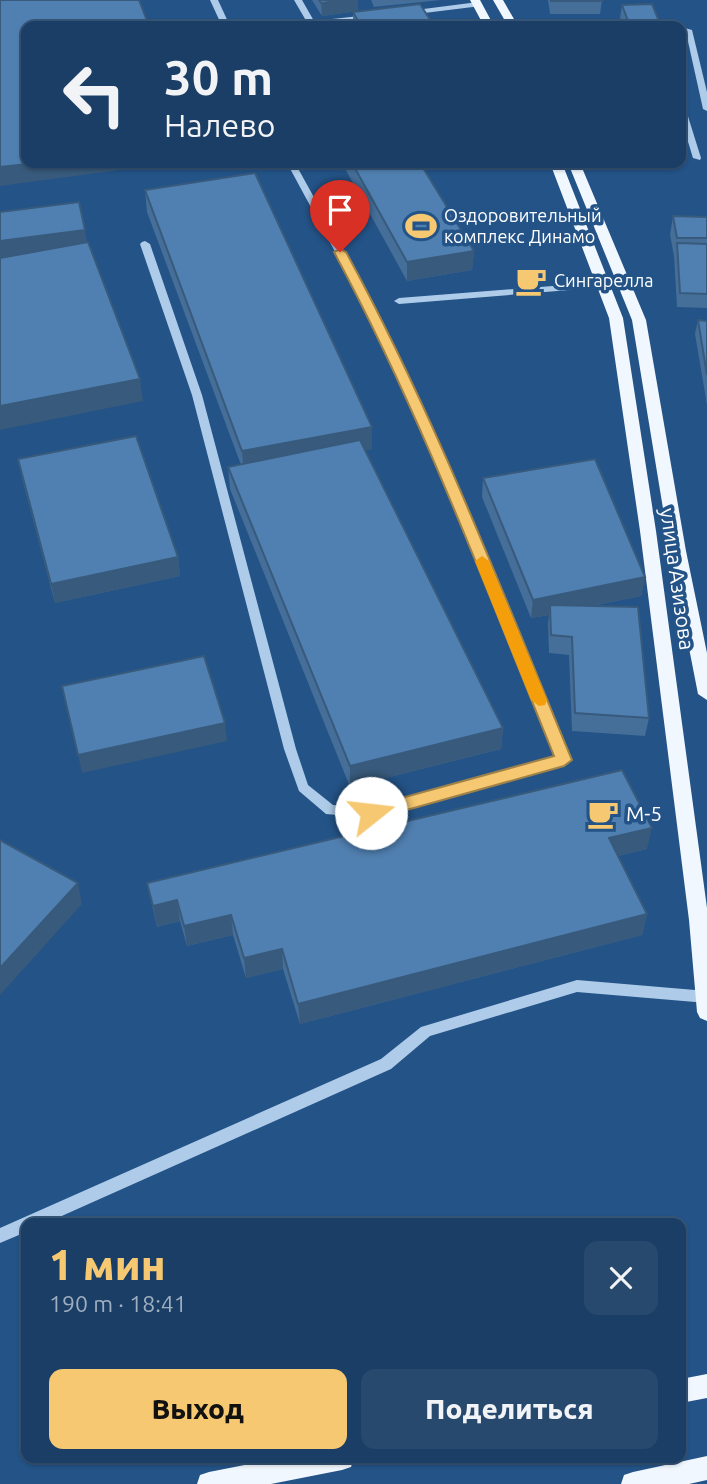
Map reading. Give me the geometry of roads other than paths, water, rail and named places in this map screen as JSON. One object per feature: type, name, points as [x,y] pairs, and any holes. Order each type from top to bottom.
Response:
[{"type":"main road","points":[[498,0],[510,21]]},
{"type":"main road","points":[[476,2],[486,21]]},
{"type":"main road","name":"улица Азизова","points":[[557,168],[615,318],[648,531],[699,919],[706,1002]]},
{"type":"main road","name":"улица Азизова","points":[[575,168],[639,320],[678,551],[707,694]]},
{"type":"main road","points":[[686,1390],[707,1386]]},
{"type":"main road","points":[[209,1484],[316,1463]]},
{"type":"main road","points":[[634,1484],[707,1468]]},
{"type":"street","points":[[214,0],[224,21]]},
{"type":"street","points":[[298,0],[310,21]]},
{"type":"street","points":[[395,14],[476,2]]},
{"type":"street","points":[[338,21],[381,16]]},
{"type":"street","points":[[686,110],[707,110],[688,30]]},
{"type":"street","points":[[145,244],[197,395],[286,736],[303,788],[330,810],[371,813],[564,760],[449,480],[382,332],[294,168]]},
{"type":"street","points":[[399,301],[604,285]]},
{"type":"street","points":[[41,1218],[386,1063],[426,1031],[577,986],[706,1002]]},
{"type":"street","points":[[0,1236],[21,1227]]},
{"type":"lane","points":[[686,125],[697,158]]},
{"type":"place","name":"Оздоровительный комплекс Динамо","points":[[421,226]]},
{"type":"place","name":"Сингарелла","points":[[531,281]]},
{"type":"place","name":"М-5","points":[[603,814]]}]
